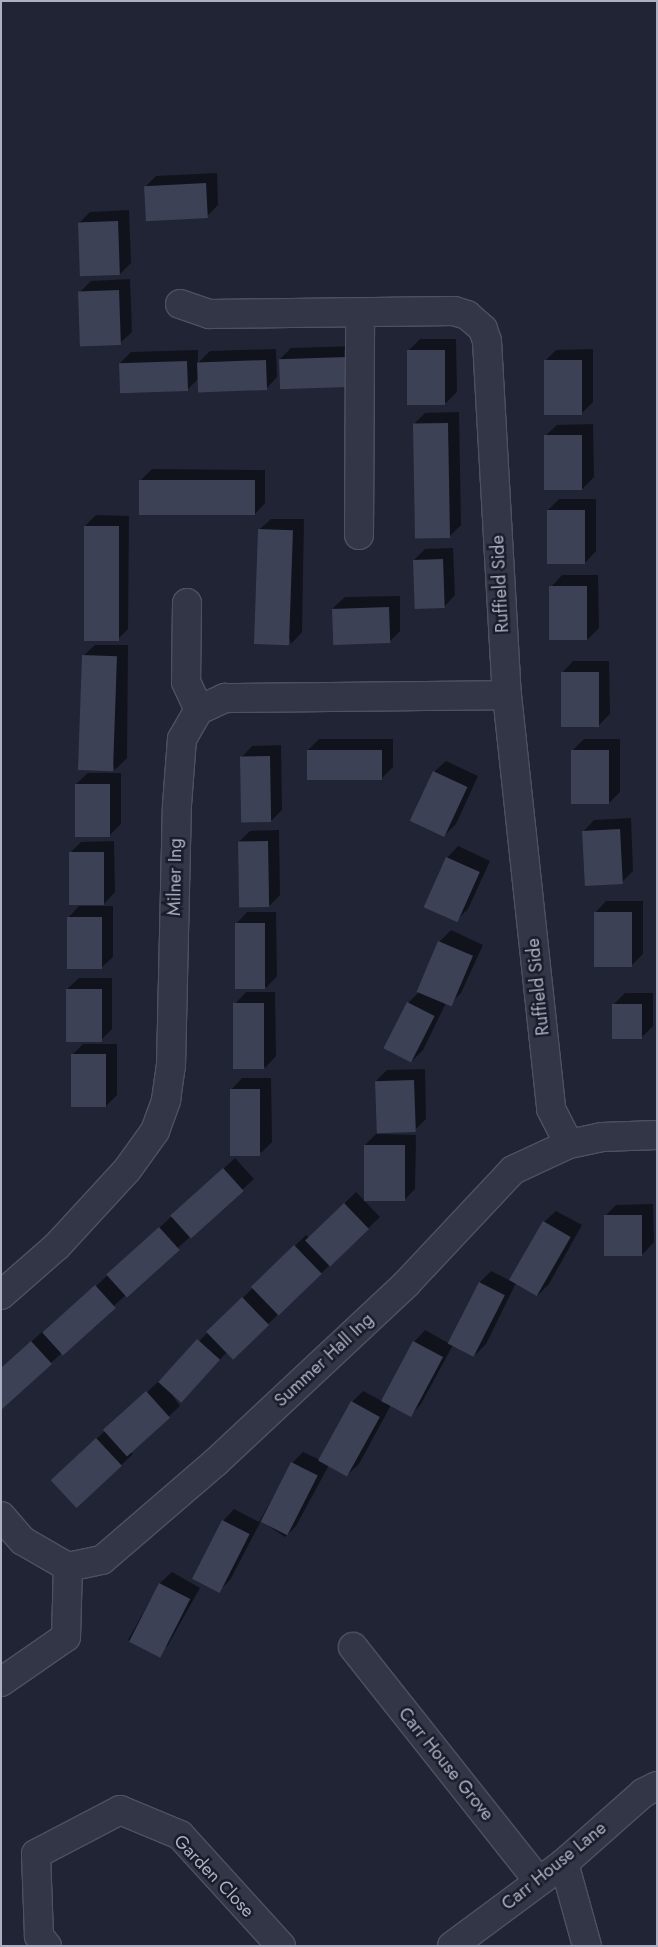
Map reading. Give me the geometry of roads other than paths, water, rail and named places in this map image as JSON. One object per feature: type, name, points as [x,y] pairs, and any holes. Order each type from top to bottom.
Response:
[{"type":"street","name":"Ruffield Side","points":[[180,304],[209,314],[454,311],[467,315],[483,329],[487,341],[507,695],[552,1109],[569,1144]]},
{"type":"street","points":[[359,535],[360,313]]},
{"type":"street","points":[[187,603],[186,682],[200,710],[225,698],[507,695]]},
{"type":"street","name":"Milner Ing","points":[[1,1295],[57,1246],[127,1170],[155,1131],[166,1100],[171,1066],[177,806],[182,739],[200,710]]},
{"type":"street","name":"Summer Hall Ing","points":[[68,1567],[102,1560],[216,1462],[406,1284],[513,1170],[569,1144],[602,1137],[657,1135]]},
{"type":"street","points":[[1,1516],[24,1540],[68,1567],[66,1637],[1,1682]]},
{"type":"street","name":"Carr House Grove","points":[[353,1647],[538,1880]]},
{"type":"street","name":"Carr House Lane","points":[[452,1946],[538,1880],[564,1863],[642,1793],[657,1786]]},
{"type":"street","name":"Garden Close","points":[[47,1946],[39,1936],[36,1854],[120,1810],[180,1836],[281,1946]]},
{"type":"street","points":[[564,1863],[587,1946]]}]
